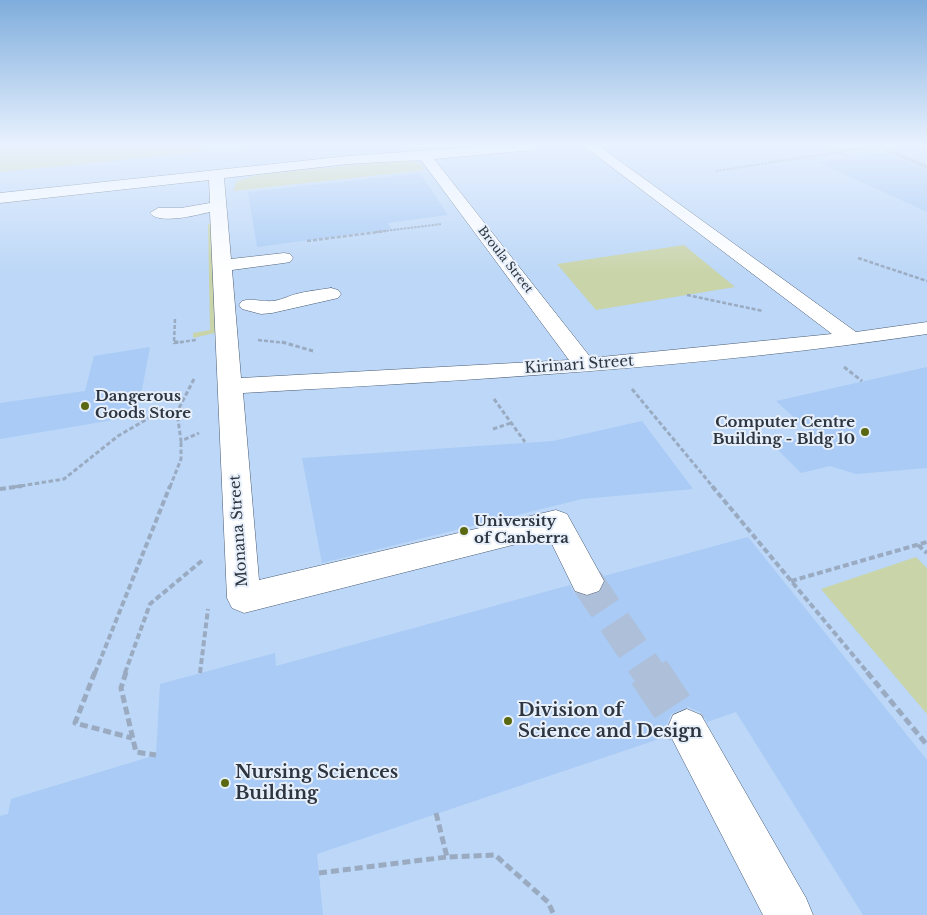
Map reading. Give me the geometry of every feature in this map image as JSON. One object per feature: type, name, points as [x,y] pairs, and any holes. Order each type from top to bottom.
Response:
[{"type":"street","points":[[0,198],[84,189]]},
{"type":"street","name":"Monana Street","points":[[213,189],[209,207],[222,266],[244,598],[556,522],[587,581]]},
{"type":"street","name":"Broula Street","points":[[450,189],[585,366]]},
{"type":"street","points":[[648,189],[852,339]]},
{"type":"street","points":[[222,266],[284,258]]},
{"type":"street","points":[[225,310],[249,305],[261,308],[292,304],[299,298],[331,294]]},
{"type":"street","name":"Kirinari Street","points":[[230,386],[585,366],[852,339],[927,328]]},
{"type":"street","points":[[687,729],[789,915]]},
{"type":"path","points":[[303,242],[450,223]]},
{"type":"path","points":[[858,258],[927,281]]},
{"type":"path","points":[[688,295],[765,311]]},
{"type":"path","points":[[174,343],[175,319]]},
{"type":"path","points":[[252,340],[279,341],[314,351]]},
{"type":"path","points":[[840,363],[862,381]]},
{"type":"path","points":[[0,489],[64,479],[118,436],[161,411],[177,412],[196,377]]},
{"type":"path","points":[[630,387],[927,745]]},
{"type":"path","points":[[493,430],[511,423]]},
{"type":"path","points":[[132,738],[75,724],[180,459],[181,441]]},
{"type":"path","points":[[791,581],[927,542]]},
{"type":"path","points":[[918,544],[927,553]]},
{"type":"path","points":[[156,755],[136,752],[121,688],[150,604],[208,556]]},
{"type":"path","points":[[436,813],[448,857]]},
{"type":"path","points":[[319,873],[448,857],[495,855],[548,902],[554,915]]},
{"type":"shaded area","name":"University of Canberra","points":[[0,189],[927,189],[927,915],[0,915]]},
{"type":"green space","points":[[234,189],[254,189],[233,191]]},
{"type":"green space","points":[[212,223],[215,333],[193,338],[193,333],[210,330],[208,224]]},
{"type":"green space","points":[[684,245],[735,287],[596,310],[557,264]]},
{"type":"green space","points":[[916,557],[927,568],[927,714],[821,589]]},
{"type":"building","points":[[278,189],[430,189],[448,215],[388,223],[391,229],[257,247],[248,192]]},
{"type":"building","points":[[876,189],[927,189],[927,212]]},
{"type":"building","points":[[150,347],[137,416],[0,439],[0,403],[85,391],[94,356]]},
{"type":"building","name":"Computer Centre Building - Bldg 10","points":[[927,367],[927,468],[856,474],[830,466],[801,473],[773,445],[813,435],[776,401]]},
{"type":"building","points":[[642,421],[693,489],[582,499],[322,563],[302,458],[553,441]]},
{"type":"building","name":"Division of Science and Design","points":[[748,537],[927,760],[927,915],[863,915],[736,712],[707,722],[702,713],[688,707],[671,714],[665,728],[668,736],[317,854],[323,915],[0,915],[0,816],[8,814],[11,799],[156,755],[160,684],[275,653],[276,666],[570,585],[574,593],[588,597],[601,592],[606,582],[604,576]]},
{"type":"tunnel","points":[[587,581],[649,673]]},
{"type":"tunnel","points":[[649,672],[687,729]]},
{"type":"place","name":"Dangerous Goods Store","points":[[85,406]]},
{"type":"place","name":"Computer Centre Building - Bldg 10","points":[[865,432]]},
{"type":"place","name":"University of Canberra","points":[[464,531]]},
{"type":"place","name":"Division of Science and Design","points":[[508,721]]},
{"type":"place","name":"Nursing Sciences Building","points":[[225,783]]}]
